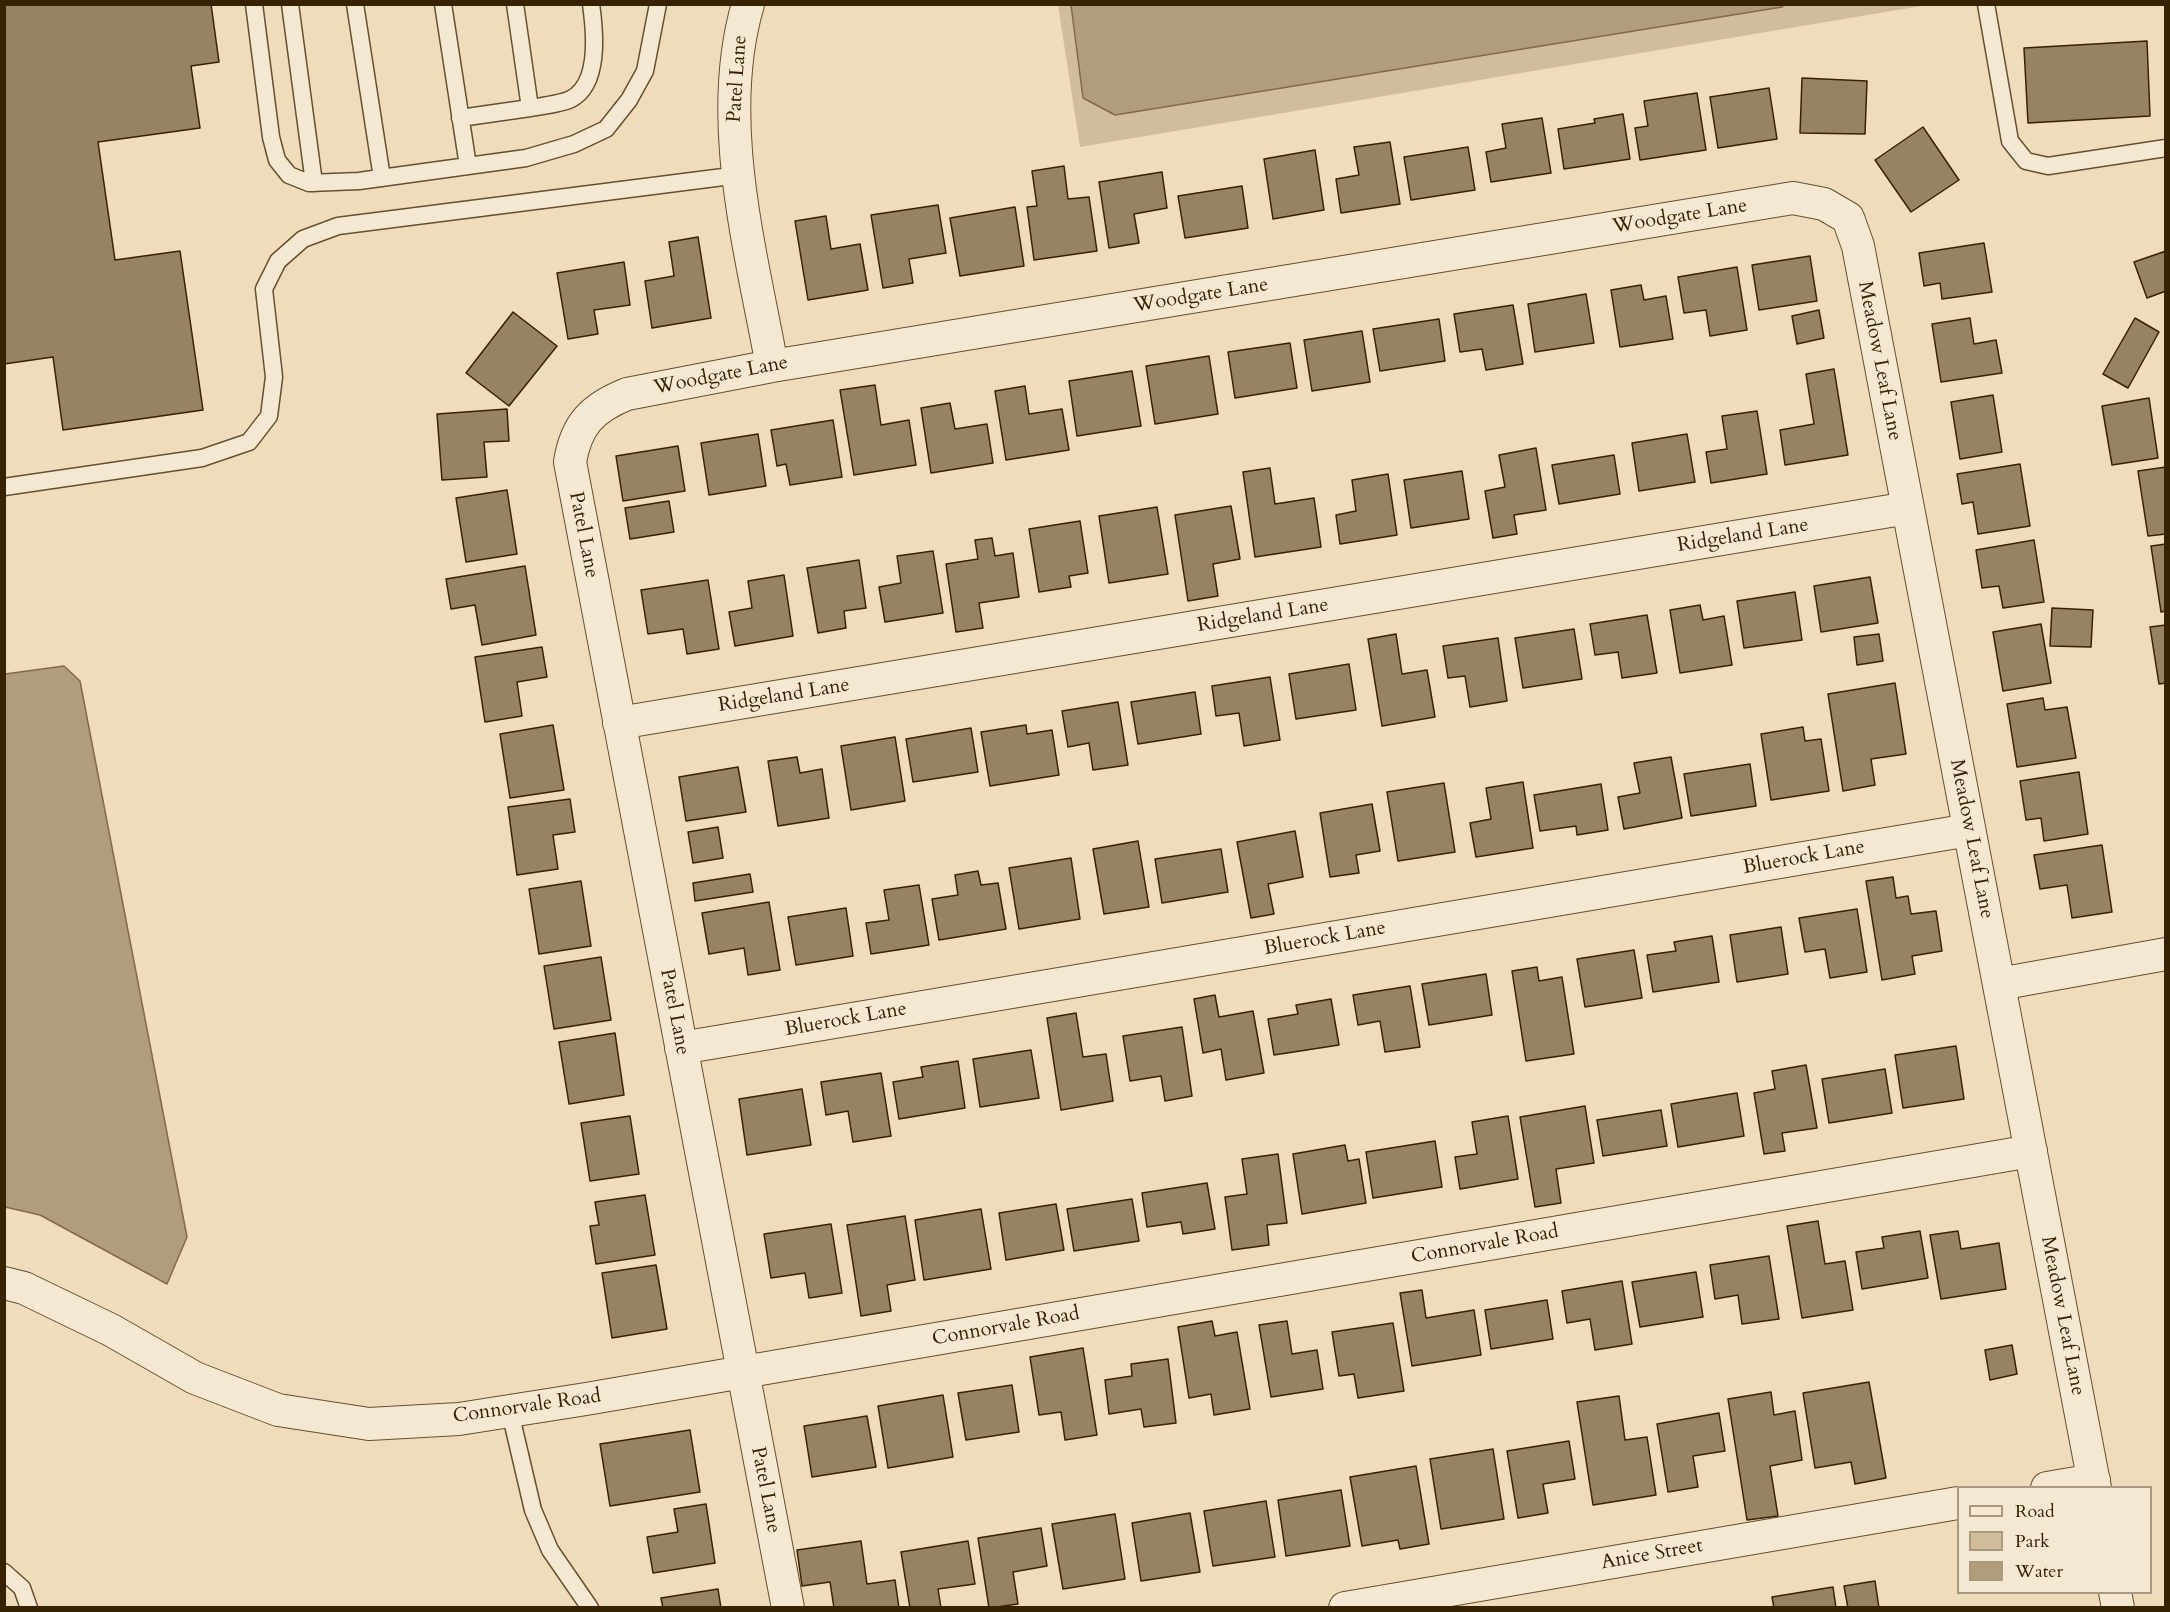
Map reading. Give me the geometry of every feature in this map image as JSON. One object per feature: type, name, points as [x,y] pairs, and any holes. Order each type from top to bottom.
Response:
[{"type":"street","name":"Patel Lane","points":[[748,4],[741,29],[735,78],[734,128],[739,175],[772,366]]},
{"type":"street","name":"Woodgate Lane","points":[[586,420],[606,402],[627,394],[772,366],[1793,198],[1824,204]]},
{"type":"street","name":"Meadow Leaf Lane","points":[[1824,204],[1848,218],[1857,246],[2094,1484]]},
{"type":"street","name":"Patel Lane","points":[[586,420],[573,441],[570,462],[788,1608]]},
{"type":"street","name":"Ridgeland Lane","points":[[619,723],[1908,508]]},
{"type":"street","name":"Bluerock Lane","points":[[681,1048],[1969,830]]},
{"type":"street","points":[[1999,984],[2166,954]]},
{"type":"street","name":"Connorvale Road","points":[[4,1283],[24,1288],[111,1330],[195,1378],[278,1410],[369,1424],[459,1419],[2031,1151]]},
{"type":"street","points":[[2070,1486],[2094,1484]]},
{"type":"street","name":"Anice Street","points":[[1345,1608],[1957,1503]]},
{"type":"lane","points":[[254,4],[277,160],[289,176],[309,183],[382,178],[526,158],[574,144],[606,129],[629,100],[645,71],[658,4]]},
{"type":"lane","points":[[290,4],[314,183]]},
{"type":"lane","points":[[355,4],[382,178]]},
{"type":"lane","points":[[443,4],[468,166]]},
{"type":"lane","points":[[515,4],[530,108]]},
{"type":"lane","points":[[460,118],[530,108],[571,99],[586,83],[593,67],[591,4]]},
{"type":"lane","points":[[1986,4],[2010,141],[2026,161],[2048,166],[2166,148]]},
{"type":"lane","points":[[4,487],[202,458],[249,442],[269,416],[274,377],[264,290],[278,261],[303,239],[339,226],[739,175]]},
{"type":"lane","points":[[510,1412],[533,1510],[550,1550],[590,1608]]},
{"type":"lane","points":[[4,1572],[22,1588],[29,1608]]},
{"type":"green space","points":[[1917,4],[1921,6],[1080,147],[1058,5]]},
{"type":"water","points":[[1071,4],[1784,5],[1115,115],[1083,98]]},
{"type":"water","points":[[64,666],[80,681],[187,1237],[167,1284],[40,1215],[5,1207],[5,674]]},
{"type":"building","points":[[4,4],[211,4],[219,62],[191,66],[200,128],[98,142],[115,260],[180,251],[203,410],[63,430],[53,357],[4,364]]},
{"type":"building","points":[[2147,41],[2150,116],[2028,123],[2024,48]]},
{"type":"building","points":[[1802,78],[1867,81],[1865,134],[1800,133]]},
{"type":"building","points":[[1769,88],[1777,139],[1718,148],[1710,97]]},
{"type":"building","points":[[1697,93],[1706,150],[1640,160],[1635,128],[1648,126],[1644,101]]},
{"type":"building","points":[[1623,114],[1630,159],[1564,169],[1558,129],[1595,123],[1594,119]]},
{"type":"building","points":[[1542,118],[1551,173],[1491,182],[1486,152],[1506,148],[1502,124]]},
{"type":"building","points":[[1923,127],[1959,180],[1911,212],[1875,160]]},
{"type":"building","points":[[1390,142],[1400,204],[1341,213],[1336,179],[1359,175],[1354,147]]},
{"type":"building","points":[[1468,147],[1475,190],[1411,200],[1404,157]]},
{"type":"building","points":[[1315,150],[1324,210],[1273,219],[1264,159]]},
{"type":"building","points":[[1064,166],[1068,199],[1089,197],[1097,251],[1034,260],[1027,207],[1037,206],[1032,171]]},
{"type":"building","points":[[1162,172],[1167,208],[1134,214],[1139,243],[1109,248],[1099,182]]},
{"type":"building","points":[[1242,186],[1248,228],[1185,238],[1178,196]]},
{"type":"building","points":[[938,205],[946,253],[909,259],[913,283],[883,288],[871,215]]},
{"type":"building","points":[[1015,207],[1024,266],[960,276],[950,218]]},
{"type":"building","points":[[826,216],[831,249],[860,244],[868,290],[808,300],[795,221]]},
{"type":"building","points":[[698,237],[711,318],[652,328],[645,281],[674,276],[669,242]]},
{"type":"building","points":[[1984,243],[1992,292],[1942,299],[1940,283],[1924,286],[1919,253]]},
{"type":"building","points":[[2166,251],[2166,291],[2147,298],[2134,262]]},
{"type":"building","points":[[1810,256],[1817,301],[1759,310],[1752,265]]},
{"type":"building","points":[[624,262],[630,305],[594,310],[598,334],[568,339],[557,273]]},
{"type":"building","points":[[1737,267],[1747,330],[1710,336],[1706,310],[1684,313],[1678,277]]},
{"type":"building","points":[[1641,285],[1644,300],[1666,296],[1673,339],[1620,347],[1611,290]]},
{"type":"building","points":[[1586,294],[1594,343],[1535,352],[1528,304]]},
{"type":"building","points":[[1513,305],[1523,364],[1486,370],[1482,349],[1460,352],[1454,314]]},
{"type":"building","points":[[1819,310],[1824,338],[1797,344],[1792,316]]},
{"type":"building","points":[[513,312],[557,346],[509,406],[466,373]]},
{"type":"building","points":[[1970,318],[1974,344],[1996,340],[2002,373],[1941,382],[1932,324]]},
{"type":"building","points":[[2135,318],[2159,332],[2128,388],[2103,374]]},
{"type":"building","points":[[1439,319],[1445,361],[1380,371],[1373,329]]},
{"type":"building","points":[[1362,331],[1370,382],[1312,391],[1304,340]]},
{"type":"building","points":[[1290,343],[1297,388],[1235,398],[1228,352]]},
{"type":"building","points":[[1209,356],[1218,414],[1155,424],[1146,366]]},
{"type":"building","points":[[1834,369],[1848,455],[1785,465],[1780,430],[1814,424],[1806,374]]},
{"type":"building","points":[[1132,371],[1141,426],[1077,436],[1069,381]]},
{"type":"building","points":[[875,385],[881,425],[909,420],[916,465],[854,475],[840,390]]},
{"type":"building","points":[[1025,386],[1029,414],[1062,409],[1069,450],[1006,460],[995,391]]},
{"type":"building","points":[[1993,395],[2002,452],[1960,459],[1951,402]]},
{"type":"building","points":[[2149,398],[2158,458],[2112,465],[2102,406]]},
{"type":"building","points":[[950,403],[955,429],[987,424],[993,463],[931,473],[921,408]]},
{"type":"building","points":[[507,409],[509,441],[484,442],[487,477],[442,480],[437,414]]},
{"type":"building","points":[[1757,411],[1767,474],[1711,483],[1706,452],[1727,449],[1722,416]]},
{"type":"building","points":[[833,420],[842,477],[790,485],[786,464],[777,466],[771,430]]},
{"type":"building","points":[[758,434],[766,486],[709,495],[701,443]]},
{"type":"building","points":[[1687,434],[1695,482],[1639,491],[1632,443]]},
{"type":"building","points":[[678,446],[685,491],[623,501],[616,456]]},
{"type":"building","points":[[1536,448],[1546,510],[1514,515],[1517,534],[1493,538],[1485,491],[1505,487],[1499,455]]},
{"type":"building","points":[[1614,455],[1620,494],[1559,504],[1552,465]]},
{"type":"building","points":[[2020,464],[2030,526],[1978,534],[1973,502],[1962,504],[1957,474]]},
{"type":"building","points":[[2166,467],[2166,534],[2148,536],[2138,471]]},
{"type":"building","points":[[1270,468],[1275,504],[1314,498],[1321,547],[1255,557],[1243,472]]},
{"type":"building","points":[[1462,471],[1469,519],[1411,528],[1404,480]]},
{"type":"building","points":[[1388,474],[1397,535],[1340,544],[1336,515],[1356,511],[1352,480]]},
{"type":"building","points":[[507,490],[517,554],[466,562],[456,498]]},
{"type":"building","points":[[669,501],[674,532],[630,539],[625,508]]},
{"type":"building","points":[[1231,506],[1240,559],[1213,564],[1218,596],[1188,601],[1175,515]]},
{"type":"building","points":[[1157,507],[1168,574],[1109,583],[1099,516]]},
{"type":"building","points":[[1080,521],[1088,573],[1069,576],[1071,587],[1039,592],[1029,529]]},
{"type":"building","points":[[992,538],[995,556],[1013,553],[1019,597],[979,603],[983,628],[956,632],[946,564],[978,559],[975,540]]},
{"type":"building","points":[[2034,540],[2044,602],[2003,608],[1999,586],[1982,588],[1976,550]]},
{"type":"building","points":[[2166,544],[2166,611],[2161,612],[2151,546]]},
{"type":"building","points":[[933,551],[943,613],[885,622],[879,587],[901,583],[897,556]]},
{"type":"building","points":[[859,560],[866,608],[844,611],[846,628],[818,633],[807,568]]},
{"type":"building","points":[[525,566],[536,635],[482,645],[475,605],[451,609],[446,579]]},
{"type":"building","points":[[784,575],[793,636],[735,646],[729,612],[752,608],[748,581]]},
{"type":"building","points":[[1870,577],[1878,623],[1821,632],[1814,586]]},
{"type":"building","points":[[708,580],[719,649],[687,654],[683,629],[648,634],[641,590]]},
{"type":"building","points":[[1795,592],[1802,640],[1744,648],[1737,601]]},
{"type":"building","points":[[1700,605],[1703,620],[1724,616],[1732,665],[1680,673],[1670,610]]},
{"type":"building","points":[[2052,608],[2093,610],[2091,647],[2050,646]]},
{"type":"building","points":[[1647,615],[1657,673],[1622,678],[1618,652],[1595,655],[1590,624]]},
{"type":"building","points":[[2041,624],[2051,683],[2003,691],[1993,632]]},
{"type":"building","points":[[2166,625],[2166,683],[2159,684],[2150,627]]},
{"type":"building","points":[[1574,629],[1582,679],[1523,688],[1515,638]]},
{"type":"building","points":[[1396,634],[1402,674],[1427,670],[1435,717],[1382,726],[1368,639]]},
{"type":"building","points":[[1879,634],[1883,661],[1857,665],[1854,637]]},
{"type":"building","points":[[1498,638],[1507,701],[1470,707],[1465,676],[1448,678],[1443,646]]},
{"type":"building","points":[[542,647],[547,677],[517,682],[522,716],[485,722],[475,657]]},
{"type":"building","points":[[1349,664],[1356,710],[1296,719],[1289,674]]},
{"type":"building","points":[[1270,677],[1280,740],[1244,746],[1239,713],[1216,716],[1212,686]]},
{"type":"building","points":[[1895,683],[1906,754],[1871,759],[1875,785],[1843,791],[1828,694]]},
{"type":"building","points":[[1195,692],[1201,734],[1138,744],[1131,702]]},
{"type":"building","points":[[2043,698],[2045,710],[2067,707],[2076,758],[2017,767],[2007,704]]},
{"type":"building","points":[[1118,702],[1128,765],[1093,770],[1089,743],[1068,747],[1062,711]]},
{"type":"building","points":[[553,725],[564,790],[510,798],[500,734]]},
{"type":"building","points":[[1026,725],[1027,734],[1052,730],[1059,775],[990,786],[981,732]]},
{"type":"building","points":[[1803,727],[1805,741],[1821,739],[1829,791],[1771,800],[1761,734]]},
{"type":"building","points":[[971,728],[978,772],[913,782],[906,739]]},
{"type":"building","points":[[895,737],[905,801],[851,810],[841,746]]},
{"type":"building","points":[[797,757],[800,773],[822,769],[829,818],[778,826],[768,761]]},
{"type":"building","points":[[1671,757],[1682,818],[1624,829],[1618,797],[1640,793],[1634,763]]},
{"type":"building","points":[[1750,764],[1756,806],[1691,816],[1684,774]]},
{"type":"building","points":[[738,767],[746,812],[686,821],[679,777]]},
{"type":"building","points":[[2079,772],[2088,834],[2044,841],[2041,818],[2026,820],[2020,781]]},
{"type":"building","points":[[1523,782],[1533,848],[1476,857],[1470,823],[1491,819],[1486,788]]},
{"type":"building","points":[[1444,783],[1455,852],[1398,861],[1387,792]]},
{"type":"building","points":[[1601,784],[1608,830],[1577,835],[1576,826],[1540,831],[1534,795]]},
{"type":"building","points":[[570,799],[575,832],[553,835],[558,869],[517,875],[508,807]]},
{"type":"building","points":[[1372,804],[1380,851],[1356,855],[1359,873],[1330,877],[1320,813]]},
{"type":"building","points":[[718,827],[723,858],[693,863],[688,832]]},
{"type":"building","points":[[1295,831],[1303,877],[1268,884],[1274,914],[1251,918],[1237,842]]},
{"type":"building","points":[[1138,841],[1149,907],[1104,914],[1093,849]]},
{"type":"building","points":[[2102,845],[2112,912],[2072,918],[2067,885],[2040,889],[2034,855]]},
{"type":"building","points":[[1221,849],[1228,892],[1162,903],[1155,859]]},
{"type":"building","points":[[1071,858],[1080,919],[1019,929],[1009,868]]},
{"type":"building","points":[[978,871],[981,885],[998,883],[1006,929],[939,940],[932,899],[958,895],[955,875]]},
{"type":"building","points":[[750,874],[753,892],[695,901],[693,883]]},
{"type":"building","points":[[1893,877],[1896,898],[1908,896],[1911,914],[1936,911],[1942,951],[1912,956],[1915,974],[1882,980],[1866,881]]},
{"type":"building","points":[[581,881],[591,946],[539,954],[529,889]]},
{"type":"building","points":[[919,885],[929,945],[871,954],[866,923],[889,920],[884,890]]},
{"type":"building","points":[[769,902],[780,970],[748,975],[744,948],[709,954],[702,913]]},
{"type":"building","points":[[846,908],[853,956],[796,965],[788,917]]},
{"type":"building","points":[[1857,909],[1867,972],[1830,978],[1825,949],[1805,952],[1799,918]]},
{"type":"building","points":[[1781,927],[1788,974],[1737,982],[1730,935]]},
{"type":"building","points":[[1712,936],[1719,982],[1653,992],[1647,955],[1676,951],[1674,942]]},
{"type":"building","points":[[1634,950],[1642,998],[1585,1007],[1577,959]]},
{"type":"building","points":[[601,957],[611,1020],[554,1029],[544,966]]},
{"type":"building","points":[[1537,967],[1539,981],[1562,977],[1574,1054],[1526,1061],[1512,971]]},
{"type":"building","points":[[1486,974],[1492,1015],[1429,1025],[1422,984]]},
{"type":"building","points":[[1410,986],[1420,1047],[1385,1052],[1380,1021],[1358,1025],[1353,995]]},
{"type":"building","points":[[1215,995],[1219,1017],[1253,1011],[1264,1073],[1226,1080],[1221,1049],[1203,1053],[1194,999]]},
{"type":"building","points":[[1331,999],[1339,1045],[1274,1055],[1268,1019],[1298,1014],[1296,1005]]},
{"type":"building","points":[[1076,1013],[1083,1057],[1106,1054],[1113,1101],[1061,1110],[1047,1018]]},
{"type":"building","points":[[1182,1027],[1192,1096],[1165,1101],[1161,1076],[1130,1081],[1123,1036]]},
{"type":"building","points":[[615,1033],[624,1095],[569,1104],[559,1042]]},
{"type":"building","points":[[1956,1046],[1964,1099],[1903,1108],[1895,1055]]},
{"type":"building","points":[[1031,1050],[1039,1098],[980,1107],[973,1059]]},
{"type":"building","points":[[958,1061],[965,1108],[899,1119],[893,1082],[923,1077],[921,1067]]},
{"type":"building","points":[[1806,1065],[1817,1128],[1782,1133],[1785,1151],[1764,1154],[1754,1093],[1775,1089],[1772,1071]]},
{"type":"building","points":[[1885,1069],[1892,1113],[1829,1123],[1822,1079]]},
{"type":"building","points":[[881,1073],[891,1136],[853,1142],[848,1111],[826,1115],[821,1082]]},
{"type":"building","points":[[802,1089],[811,1145],[747,1155],[739,1099]]},
{"type":"building","points":[[1737,1093],[1744,1136],[1678,1147],[1671,1104]]},
{"type":"building","points":[[1585,1106],[1594,1163],[1556,1169],[1561,1203],[1535,1207],[1520,1117]]},
{"type":"building","points":[[1661,1110],[1667,1146],[1603,1156],[1597,1120]]},
{"type":"building","points":[[630,1116],[639,1174],[590,1181],[581,1123]]},
{"type":"building","points":[[1508,1116],[1518,1179],[1460,1189],[1455,1157],[1477,1154],[1472,1122]]},
{"type":"building","points":[[1435,1141],[1442,1187],[1373,1198],[1366,1152]]},
{"type":"building","points":[[1345,1145],[1348,1161],[1359,1159],[1366,1203],[1302,1214],[1293,1154]]},
{"type":"building","points":[[1278,1154],[1287,1223],[1267,1225],[1269,1245],[1232,1250],[1225,1197],[1247,1194],[1242,1159]]},
{"type":"building","points":[[1207,1183],[1215,1229],[1183,1234],[1181,1222],[1147,1227],[1142,1193]]},
{"type":"building","points":[[645,1195],[655,1255],[596,1264],[590,1226],[599,1225],[595,1202]]},
{"type":"building","points":[[1132,1199],[1139,1241],[1074,1251],[1067,1209]]},
{"type":"building","points":[[1056,1204],[1064,1250],[1006,1260],[999,1213]]},
{"type":"building","points":[[981,1209],[991,1269],[924,1280],[915,1220]]},
{"type":"building","points":[[905,1216],[915,1280],[887,1285],[891,1311],[861,1316],[847,1225]]},
{"type":"building","points":[[1818,1221],[1825,1264],[1845,1261],[1853,1310],[1802,1318],[1787,1226]]},
{"type":"building","points":[[831,1224],[842,1293],[809,1298],[805,1273],[771,1278],[764,1234]]},
{"type":"building","points":[[1920,1231],[1928,1278],[1862,1289],[1856,1252],[1884,1248],[1882,1237]]},
{"type":"building","points":[[1958,1231],[1961,1249],[1999,1243],[2006,1289],[1941,1299],[1930,1235]]},
{"type":"building","points":[[1769,1256],[1779,1319],[1742,1324],[1738,1295],[1715,1299],[1710,1265]]},
{"type":"building","points":[[656,1265],[667,1329],[612,1338],[602,1273]]},
{"type":"building","points":[[1696,1272],[1703,1317],[1640,1327],[1632,1282]]},
{"type":"building","points":[[1622,1281],[1632,1344],[1595,1350],[1590,1319],[1567,1323],[1562,1291]]},
{"type":"building","points":[[1422,1290],[1426,1318],[1474,1310],[1481,1355],[1412,1366],[1400,1293]]},
{"type":"building","points":[[1547,1300],[1553,1339],[1491,1349],[1485,1310]]},
{"type":"building","points":[[1212,1321],[1215,1336],[1237,1332],[1250,1409],[1214,1415],[1211,1394],[1189,1398],[1178,1327]]},
{"type":"building","points":[[1287,1321],[1292,1354],[1317,1350],[1323,1389],[1271,1397],[1259,1325]]},
{"type":"building","points":[[1393,1323],[1404,1391],[1358,1398],[1354,1374],[1339,1376],[1332,1332]]},
{"type":"building","points":[[2012,1345],[2017,1374],[1990,1380],[1985,1350]]},
{"type":"building","points":[[1083,1348],[1097,1435],[1065,1440],[1061,1412],[1039,1415],[1030,1357]]},
{"type":"building","points":[[1168,1359],[1176,1423],[1144,1427],[1141,1409],[1109,1414],[1105,1380],[1132,1376],[1131,1364]]},
{"type":"building","points":[[1869,1382],[1886,1478],[1855,1484],[1851,1462],[1815,1468],[1803,1393]]},
{"type":"building","points":[[1012,1385],[1019,1432],[966,1440],[958,1393]]},
{"type":"building","points":[[1771,1392],[1774,1415],[1795,1411],[1802,1460],[1770,1466],[1778,1516],[1747,1520],[1728,1399]]},
{"type":"building","points":[[943,1395],[953,1457],[888,1468],[878,1406]]},
{"type":"building","points":[[1619,1396],[1625,1440],[1647,1437],[1656,1495],[1593,1505],[1577,1402]]},
{"type":"building","points":[[1719,1413],[1725,1451],[1693,1456],[1698,1487],[1668,1492],[1657,1424]]},
{"type":"building","points":[[867,1416],[876,1467],[812,1477],[804,1426]]},
{"type":"building","points":[[690,1430],[700,1492],[610,1506],[600,1444]]},
{"type":"building","points":[[1569,1441],[1575,1479],[1543,1484],[1548,1513],[1518,1518],[1507,1451]]},
{"type":"building","points":[[1493,1449],[1504,1519],[1441,1529],[1430,1459]]},
{"type":"building","points":[[1416,1466],[1429,1544],[1400,1549],[1398,1540],[1362,1546],[1350,1477]]},
{"type":"building","points":[[1341,1490],[1350,1546],[1286,1556],[1278,1500]]},
{"type":"building","points":[[1266,1501],[1275,1557],[1213,1566],[1204,1511]]},
{"type":"building","points":[[706,1504],[715,1563],[653,1573],[647,1537],[678,1532],[674,1509]]},
{"type":"building","points":[[1190,1513],[1200,1572],[1141,1581],[1132,1523]]},
{"type":"building","points":[[1115,1514],[1125,1579],[1063,1589],[1052,1524]]},
{"type":"building","points":[[1041,1528],[1047,1566],[1013,1572],[1018,1604],[989,1608],[978,1538]]},
{"type":"building","points":[[861,1541],[867,1584],[895,1580],[899,1608],[834,1608],[830,1582],[802,1586],[797,1550]]},
{"type":"building","points":[[968,1541],[975,1584],[938,1589],[941,1608],[910,1608],[901,1552]]},
{"type":"building","points":[[1875,1581],[1879,1608],[1848,1608],[1844,1586]]},
{"type":"building","points":[[1833,1587],[1836,1608],[1774,1608],[1772,1597]]},
{"type":"building","points":[[718,1589],[721,1608],[663,1608],[661,1598]]}]
